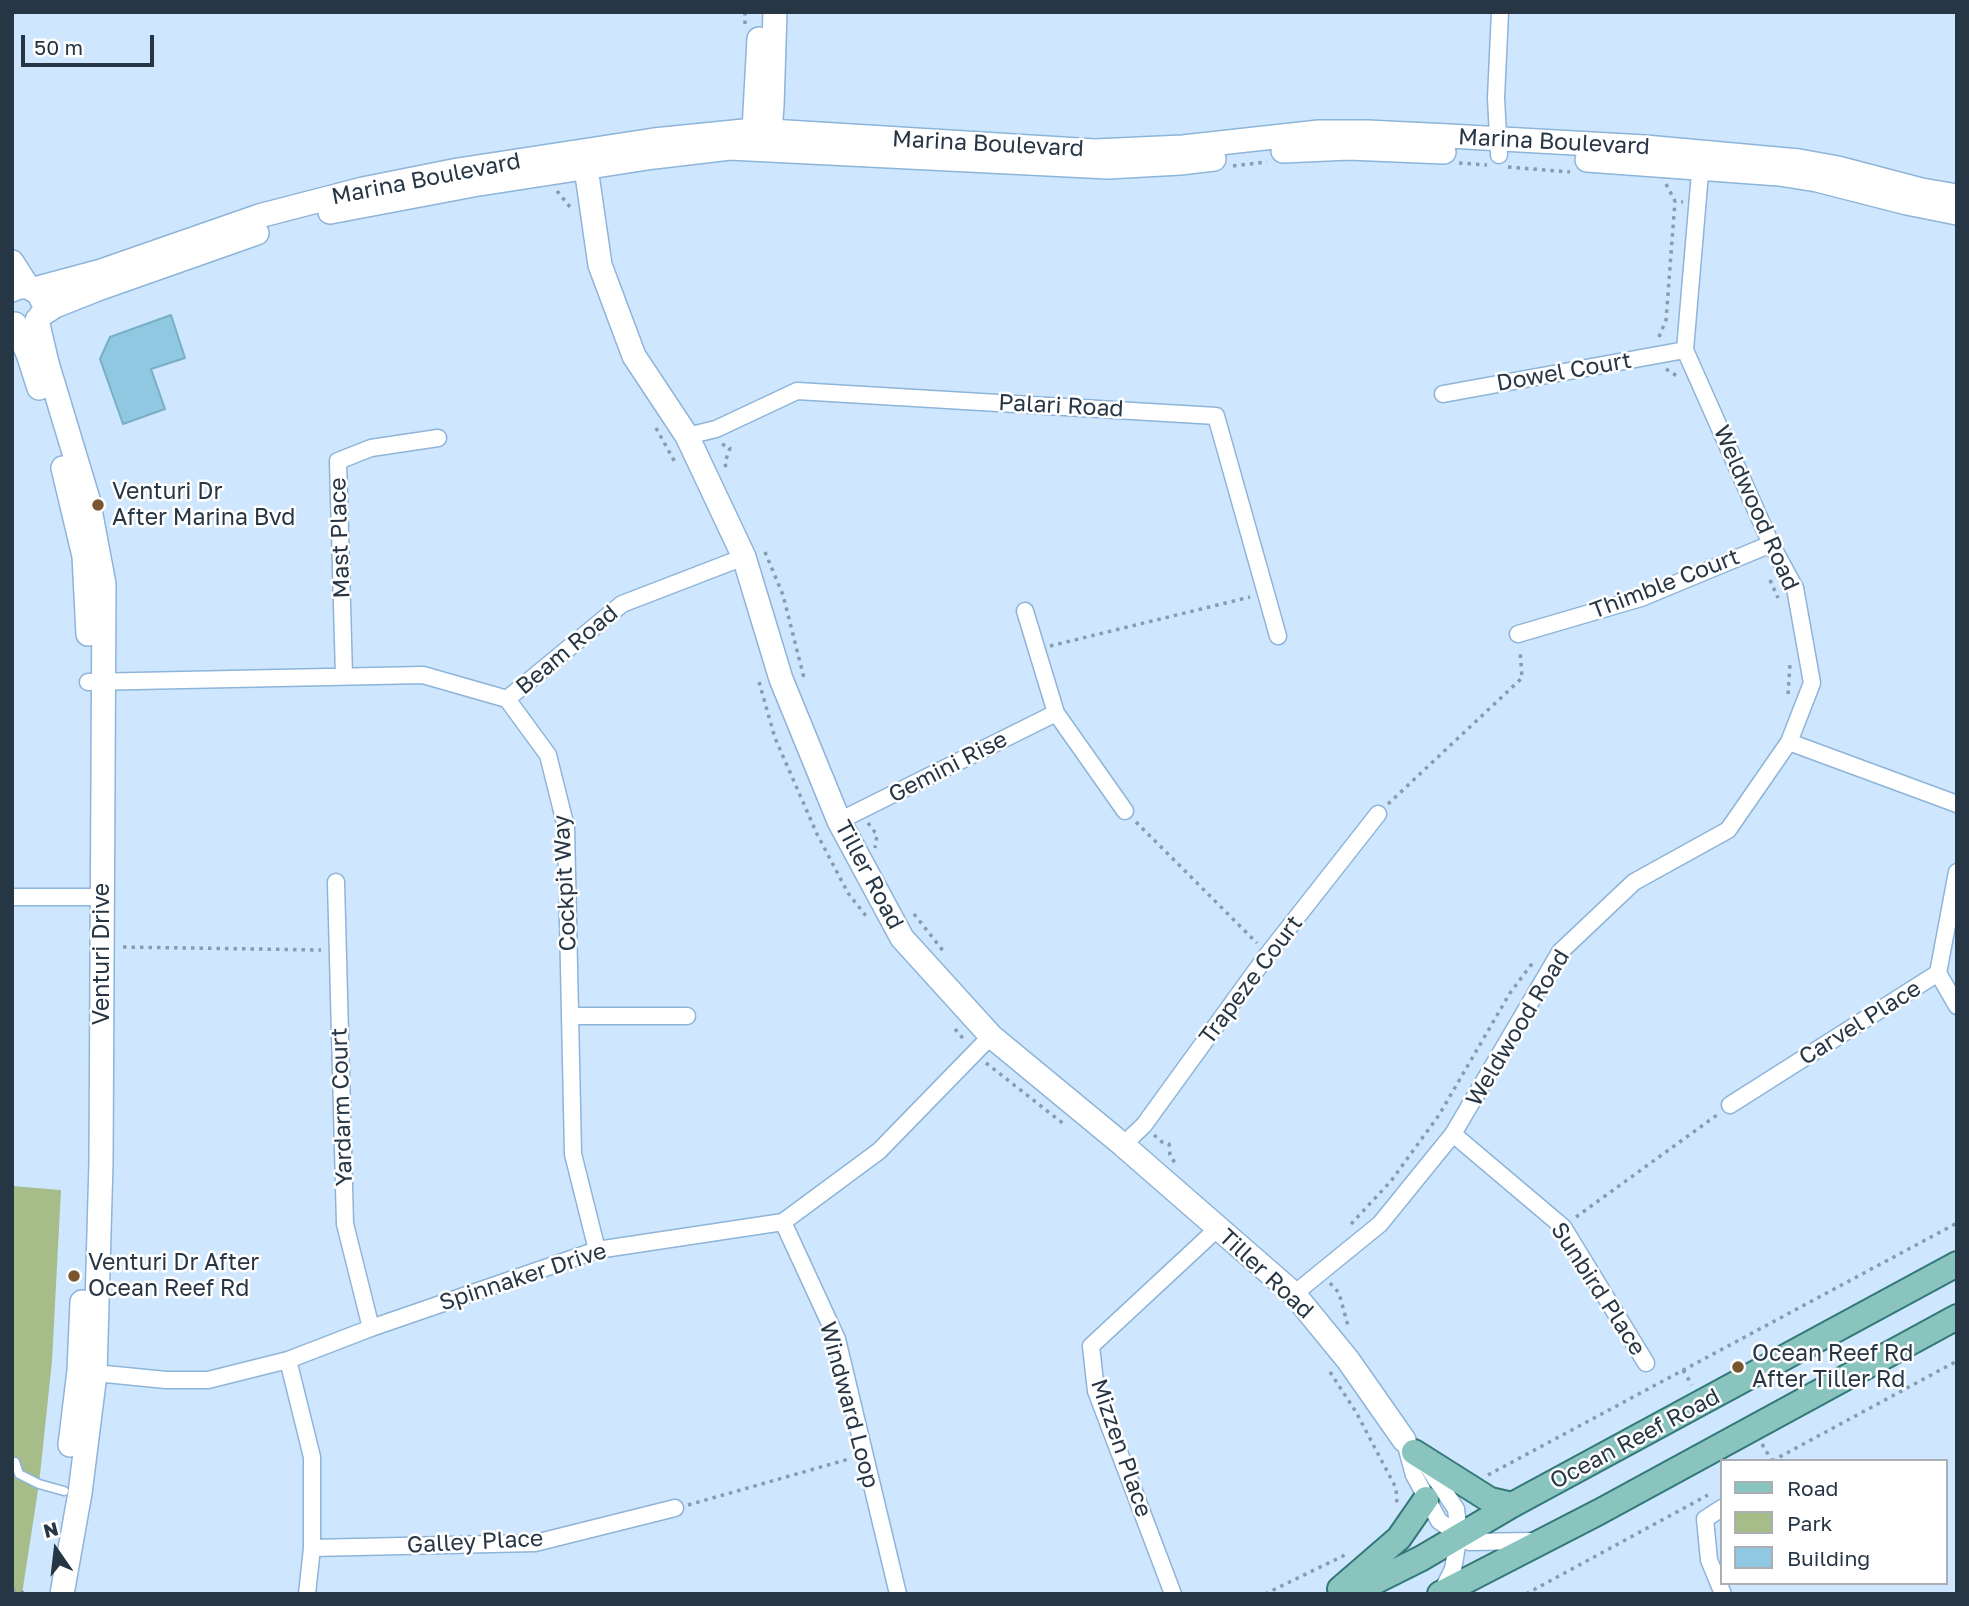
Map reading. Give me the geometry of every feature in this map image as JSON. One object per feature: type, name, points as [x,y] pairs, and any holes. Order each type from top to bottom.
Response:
[{"type":"main road","name":"Ocean Reef Road","points":[[1350,1594],[1422,1558],[1512,1505],[1957,1264]]},
{"type":"main road","name":"Ocean Reef Road","points":[[1440,1593],[1544,1541],[1957,1317]]},
{"type":"main road","points":[[1409,1446],[1482,1479],[1490,1500],[1512,1505]]},
{"type":"main road","points":[[1334,1594],[1399,1538],[1426,1499]]},
{"type":"street","points":[[760,12],[762,139]]},
{"type":"street","points":[[762,139],[775,12]]},
{"type":"street","points":[[1497,157],[1496,98],[1500,12]]},
{"type":"street","name":"Marina Boulevard","points":[[26,321],[98,289],[312,216],[394,198],[586,167],[654,140],[762,139],[1095,150],[1184,147],[1319,132],[1367,132],[1497,157],[1645,147],[1817,180],[1957,213]]},
{"type":"street","name":"Marina Boulevard","points":[[1702,160],[1798,161],[1957,196]]},
{"type":"street","name":"Weldwood Road","points":[[1294,1294],[1380,1224],[1453,1134],[1560,952],[1634,883],[1728,830],[1789,742],[1812,683],[1795,588],[1763,547],[1685,350],[1702,160]]},
{"type":"street","name":"Marina Boulevard","points":[[25,289],[101,271],[259,216],[363,189],[458,170],[586,167]]},
{"type":"street","name":"Tiller Road","points":[[586,167],[600,264],[634,356],[687,436],[753,551],[781,679],[839,821],[902,938],[984,1045],[1123,1145],[1294,1294],[1348,1360],[1409,1446],[1430,1468],[1456,1508],[1459,1535],[1453,1569],[1440,1593]]},
{"type":"street","points":[[12,262],[25,289]]},
{"type":"street","name":"Venturi Drive","points":[[25,289],[43,301],[26,321],[47,363],[88,499],[104,584],[95,682],[100,1248],[87,1373],[80,1493],[62,1594]]},
{"type":"street","name":"Dowel Court","points":[[1443,394],[1685,350]]},
{"type":"street","name":"Palari Road","points":[[687,436],[716,429],[797,391],[1216,415],[1278,636]]},
{"type":"street","name":"Mast Place","points":[[344,676],[338,461],[371,448],[438,438]]},
{"type":"street","name":"Thimble Court","points":[[1518,634],[1641,598],[1763,547]]},
{"type":"street","name":"Beam Road","points":[[507,699],[622,604],[753,551]]},
{"type":"street","points":[[1025,611],[1056,713],[1125,811]]},
{"type":"street","points":[[95,682],[423,675],[507,699]]},
{"type":"street","name":"Cockpit Way","points":[[507,699],[548,755],[566,827],[573,1154],[597,1250]]},
{"type":"street","name":"Gemini Rise","points":[[839,821],[1056,713]]},
{"type":"street","points":[[1789,742],[1957,804]]},
{"type":"street","name":"Trapeze Court","points":[[1123,1145],[1144,1125],[1268,954],[1378,814]]},
{"type":"street","name":"Carvel Place","points":[[1730,1105],[1938,973],[1957,872]]},
{"type":"street","name":"Yardarm Court","points":[[336,882],[345,1224],[371,1328]]},
{"type":"street","points":[[12,897],[95,897]]},
{"type":"street","points":[[1938,973],[1957,1006]]},
{"type":"street","points":[[571,1016],[687,1016]]},
{"type":"street","name":"Spinnaker Drive","points":[[87,1373],[166,1380],[208,1380],[288,1360],[371,1328],[597,1250],[783,1222],[879,1151],[984,1045]]},
{"type":"street","name":"Sunbird Place","points":[[1453,1134],[1563,1227],[1646,1363]]},
{"type":"street","name":"Windward Loop","points":[[783,1222],[836,1339],[898,1594]]},
{"type":"street","name":"Mizzen Place","points":[[1173,1594],[1097,1391],[1091,1346],[1218,1228]]},
{"type":"street","points":[[288,1360],[312,1457],[312,1548],[306,1594]]},
{"type":"street","name":"Venturi Drive","points":[[48,1594],[64,1491],[87,1373]]},
{"type":"street","name":"Tiller Road","points":[[1409,1446],[1414,1475],[1426,1499],[1439,1521],[1459,1535]]},
{"type":"street","name":"Galley Place","points":[[312,1548],[534,1543],[676,1508]]},
{"type":"street","points":[[1720,1509],[1705,1519],[1709,1560],[1723,1594]]},
{"type":"street","points":[[1459,1535],[1469,1542],[1544,1541]]},
{"type":"lane","points":[[15,1462],[19,1475],[64,1491]]},
{"type":"path","points":[[1447,162],[1497,157],[1580,172]]},
{"type":"path","points":[[1227,166],[1279,160]]},
{"type":"path","points":[[573,217],[570,205],[551,187],[586,167]]},
{"type":"path","points":[[1665,181],[1675,201],[1666,320],[1657,344],[1660,365],[1682,380]]},
{"type":"path","points":[[1675,201],[1697,203]]},
{"type":"path","points":[[652,421],[676,464]]},
{"type":"path","points":[[716,429],[723,445],[730,449],[725,462],[727,474]]},
{"type":"path","points":[[1763,547],[1783,608]]},
{"type":"path","points":[[753,551],[783,595],[805,684]]},
{"type":"path","points":[[1037,649],[1266,593]]},
{"type":"path","points":[[1378,814],[1522,678],[1518,634]]},
{"type":"path","points":[[1786,705],[1790,663]]},
{"type":"path","points":[[756,672],[775,738],[817,834],[848,893],[873,926]]},
{"type":"path","points":[[862,810],[877,835],[875,852]]},
{"type":"path","points":[[1125,811],[1268,954]]},
{"type":"path","points":[[911,911],[951,960]]},
{"type":"path","points":[[117,947],[338,950]]},
{"type":"path","points":[[1351,1225],[1391,1181],[1439,1115],[1510,993],[1536,958]]},
{"type":"path","points":[[953,1027],[984,1045],[988,1065],[1072,1131]]},
{"type":"path","points":[[1563,1227],[1730,1105]]},
{"type":"path","points":[[1144,1125],[1162,1142],[1169,1144],[1170,1155],[1182,1169]]},
{"type":"path","points":[[1482,1479],[1957,1223]]},
{"type":"path","points":[[1322,1271],[1339,1293],[1350,1331]]},
{"type":"path","points":[[1776,1459],[1957,1361]]},
{"type":"path","points":[[1329,1371],[1356,1412],[1396,1488],[1398,1506]]},
{"type":"path","points":[[676,1508],[864,1454]]},
{"type":"path","points":[[1526,1594],[1710,1494]]},
{"type":"path","points":[[1265,1594],[1352,1552]]},
{"type":"path","points":[[12,1590],[31,1594]]},
{"type":"green space","points":[[12,1186],[61,1190],[52,1361],[39,1484],[22,1594],[12,1594]]},
{"type":"building","points":[[171,315],[185,358],[151,369],[165,409],[123,424],[100,359],[110,337]]},
{"type":"place","name":"Venturi Dr After Marina Bvd","points":[[98,505]]},
{"type":"place","name":"Venturi Dr After Ocean Reef Rd","points":[[74,1276]]},
{"type":"place","name":"Ocean Reef Rd After Tiller Rd","points":[[1738,1367]]}]
